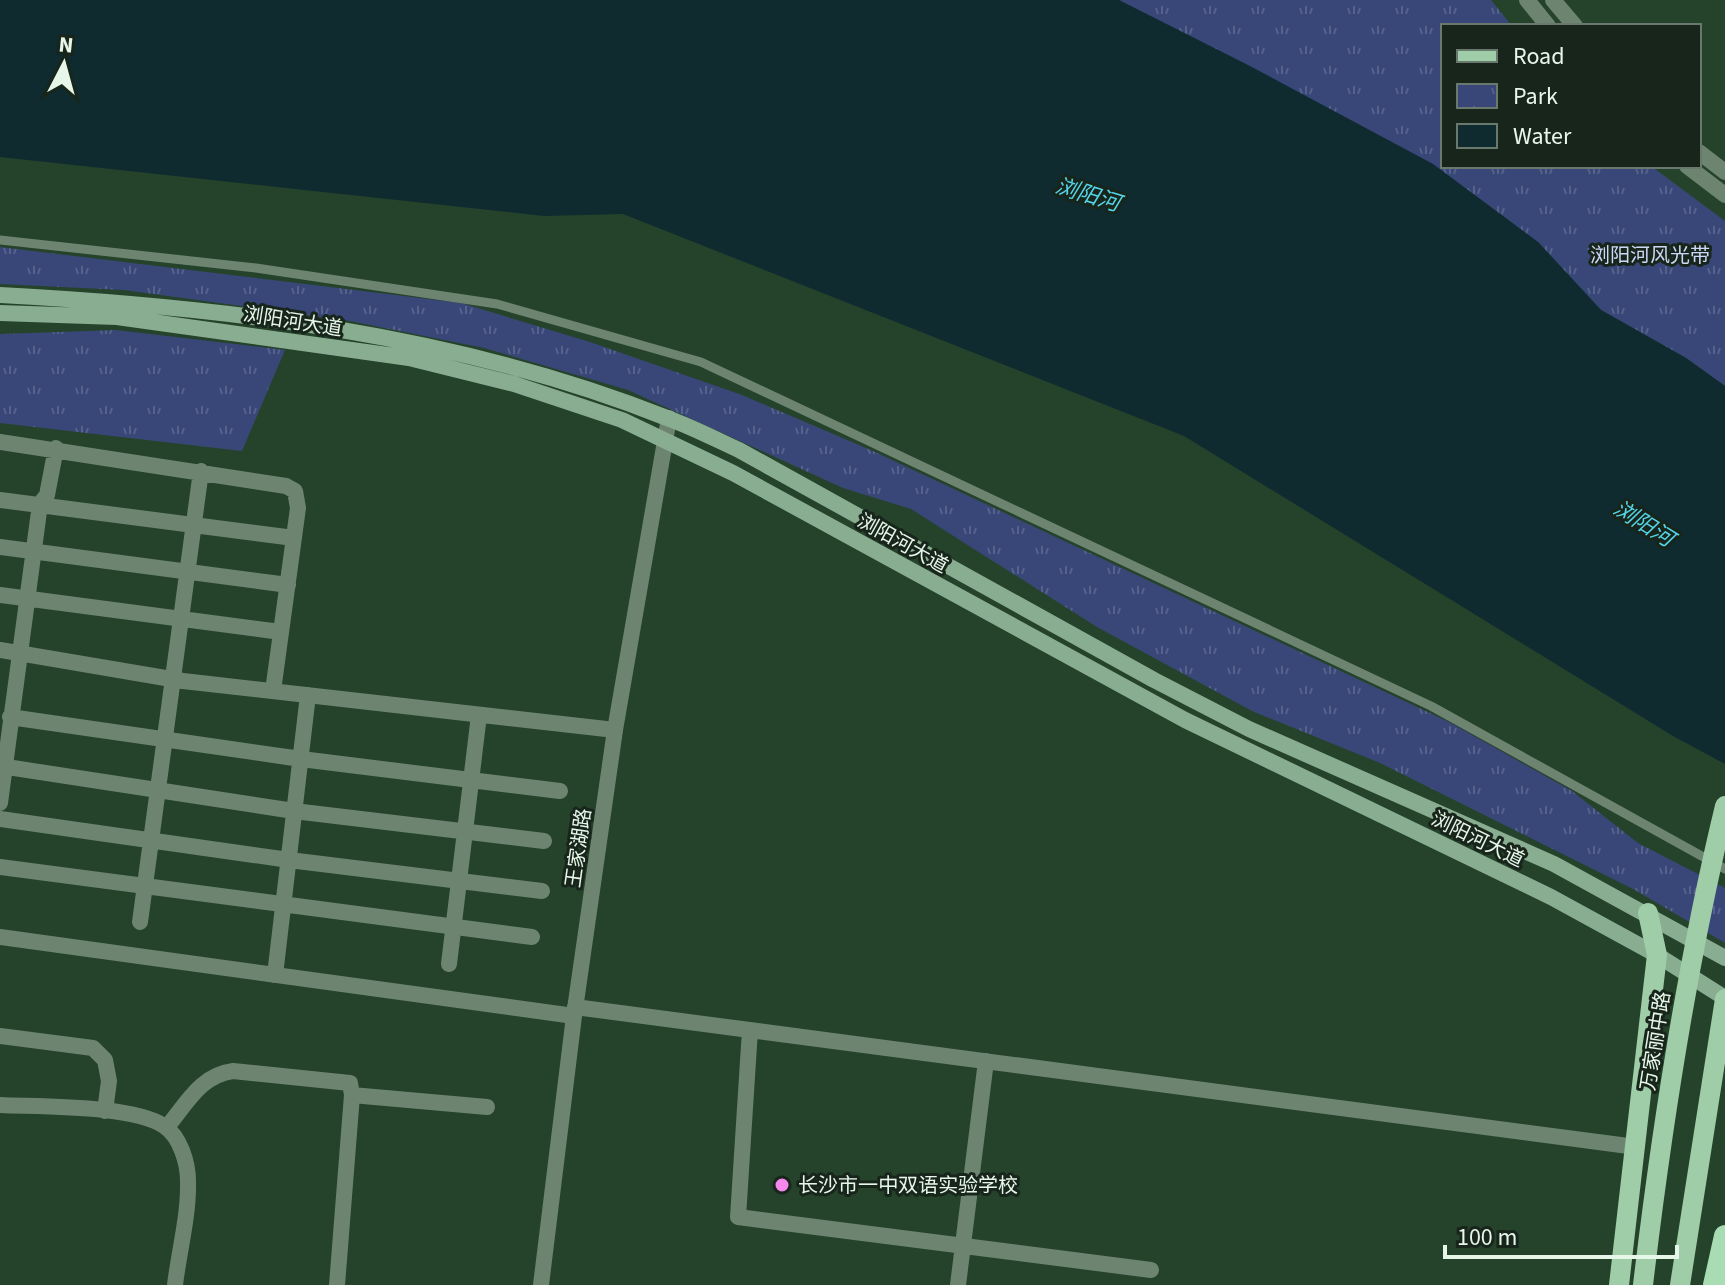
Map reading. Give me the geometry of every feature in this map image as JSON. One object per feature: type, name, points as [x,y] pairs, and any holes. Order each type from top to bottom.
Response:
[{"type":"highway","points":[[1714,1285],[1725,1236]]},
{"type":"main road","name":"浏阳河大道","points":[[0,295],[119,301],[221,313],[412,343],[515,368],[669,418],[739,450],[1235,722],[1554,864],[1725,958]]},
{"type":"main road","name":"浏阳河大道","points":[[0,313],[132,319],[409,358],[514,384],[622,420],[733,473],[1185,720],[1551,897],[1657,955],[1725,999]]},
{"type":"main road","name":"万家丽中路","points":[[1643,1285],[1701,908],[1725,806]]},
{"type":"main road","points":[[1619,1285],[1657,955],[1648,913]]},
{"type":"main road","points":[[1680,1285],[1725,999]]},
{"type":"street","points":[[1527,0],[1546,24]]},
{"type":"street","points":[[1553,0],[1573,24]]},
{"type":"street","points":[[1701,154],[1725,172]]},
{"type":"street","points":[[1690,168],[1725,195]]},
{"type":"street","name":"王家湖路","points":[[541,1285],[615,730],[669,418]]},
{"type":"street","points":[[0,442],[201,471],[286,486],[295,491],[298,508],[273,691]]},
{"type":"street","points":[[0,803],[2,766],[40,504],[47,495],[56,448]]},
{"type":"street","points":[[140,922],[201,471]]},
{"type":"street","points":[[0,500],[294,538]]},
{"type":"street","points":[[0,547],[288,585]]},
{"type":"street","points":[[0,595],[281,632]]},
{"type":"street","points":[[0,650],[171,679],[615,730]]},
{"type":"street","points":[[275,975],[308,695]]},
{"type":"street","points":[[449,964],[479,715]]},
{"type":"street","points":[[10,717],[301,759],[560,791]]},
{"type":"street","points":[[2,766],[294,811],[544,841]]},
{"type":"street","points":[[0,819],[289,860],[542,891]]},
{"type":"street","points":[[0,867],[532,937]]},
{"type":"street","points":[[0,937],[275,975],[750,1030],[1636,1147]]},
{"type":"street","points":[[750,1030],[738,1217],[1151,1270]]},
{"type":"street","points":[[0,1036],[93,1048],[105,1060],[109,1081],[105,1111]]},
{"type":"street","points":[[958,1285],[986,1061]]},
{"type":"street","points":[[167,1127],[202,1084],[216,1073],[233,1071],[347,1081],[352,1086],[352,1095],[337,1285]]},
{"type":"street","points":[[352,1095],[487,1107]]},
{"type":"street","points":[[0,1105],[145,1116],[167,1127],[185,1160],[188,1181],[175,1285]]},
{"type":"lane","points":[[0,240],[256,268],[497,304],[701,362],[1431,706],[1725,869]]},
{"type":"green space","name":"浏阳河风光带","points":[[1119,0],[1491,0],[1510,24],[1441,24],[1441,168],[1654,168],[1725,221],[1725,386],[1686,358],[1601,310],[1538,242]]},
{"type":"green space","points":[[0,247],[461,303],[590,342],[742,395],[873,451],[1449,722],[1572,791],[1638,843],[1725,888],[1725,943],[1635,890],[1380,763],[1252,711],[1097,627],[911,509],[843,488],[628,390],[484,348],[350,321],[124,290],[0,284]]},
{"type":"green space","points":[[116,330],[285,350],[242,451],[0,423],[0,334]]},
{"type":"water","name":"浏阳河","points":[[0,0],[1119,0],[1433,164],[1538,242],[1601,310],[1686,358],[1725,386],[1725,764],[1673,736],[1184,436],[623,214],[544,216],[0,157]]},
{"type":"place","name":"长沙市一中双语实验学校","points":[[782,1185]]}]
